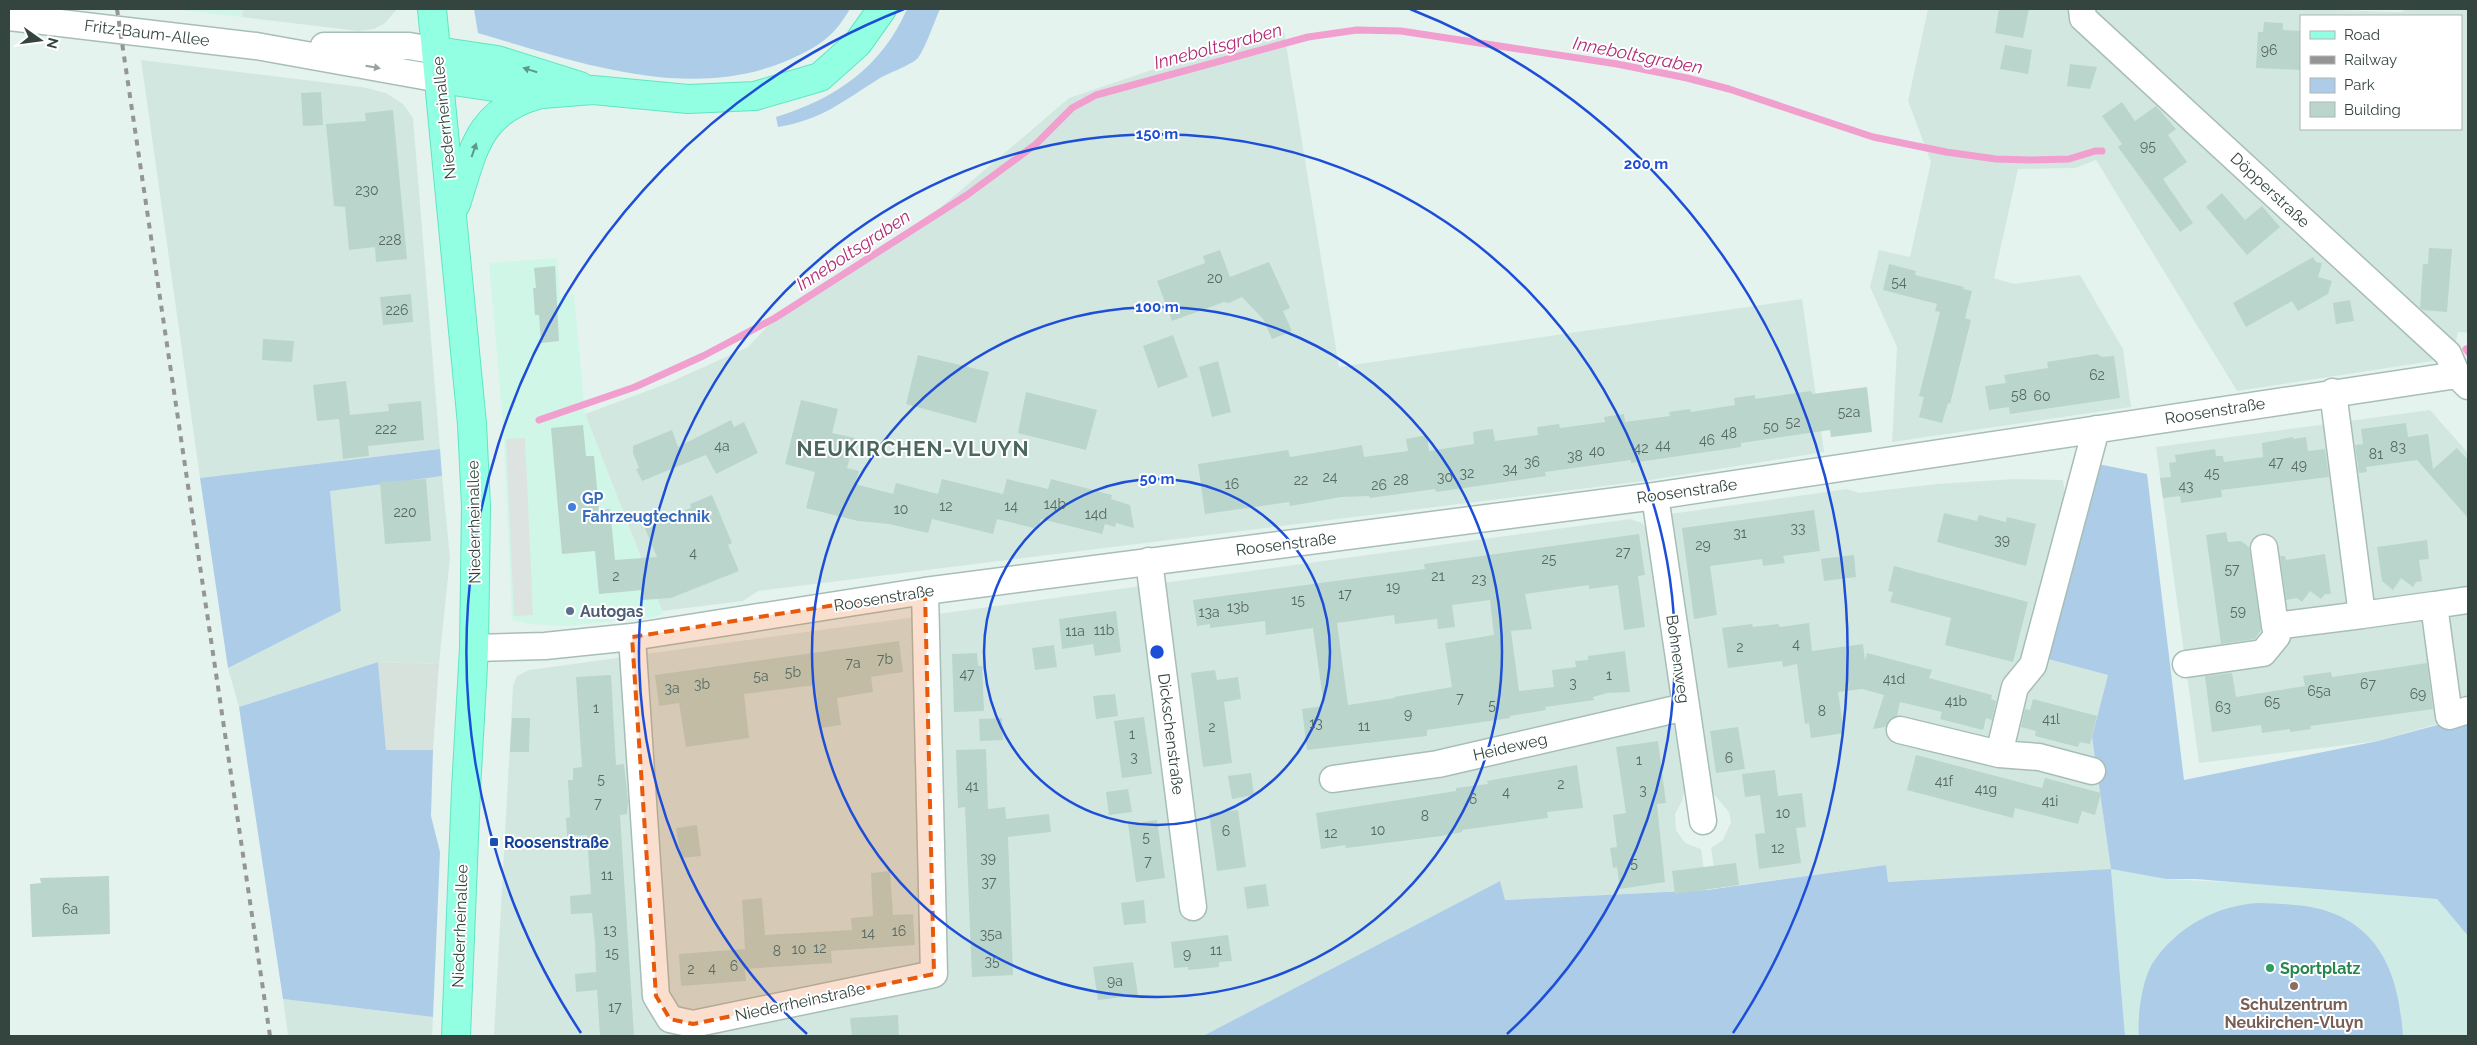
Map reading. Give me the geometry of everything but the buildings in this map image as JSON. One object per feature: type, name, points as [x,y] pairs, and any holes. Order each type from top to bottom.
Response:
[{"type":"main road","name":"Niederrheinallee","points":[[432,9],[453,213],[472,433],[476,506],[474,648],[456,1036]]},
{"type":"main road","points":[[453,213],[476,142],[490,120],[503,109],[518,101],[542,94],[593,90],[688,99],[755,96],[820,77],[858,43],[882,9]]},
{"type":"main road","points":[[437,51],[497,60],[593,90]]},
{"type":"main road","points":[[440,79],[542,94]]},
{"type":"street","name":"Döpperstraße","points":[[2082,9],[2083,18],[2448,354],[2463,381]]},
{"type":"street","name":"Fritz-Baum-Allee","points":[[9,17],[256,46],[440,79]]},
{"type":"street","name":"Fritz-Baum-Allee","points":[[256,46],[409,46],[437,51]]},
{"type":"street","name":"Roosenstraße","points":[[474,648],[545,646],[632,636],[925,591],[1654,496],[2333,392],[2463,381]]},
{"type":"street","points":[[2333,392],[2362,615]]},
{"type":"street","points":[[1999,754],[2016,686],[2033,665],[2096,429]]},
{"type":"street","name":"Bohnenweg","points":[[1654,496],[1703,821]]},
{"type":"street","points":[[2186,664],[2264,653],[2277,636],[2264,548]]},
{"type":"street","name":"Dickschenstraße","points":[[1149,561],[1193,907]]},
{"type":"street","name":"Niederrheinstraße","points":[[632,636],[656,996],[670,1019],[693,1024],[934,974],[925,591]]},
{"type":"street","points":[[2275,626],[2468,600]]},
{"type":"street","points":[[2434,605],[2449,716],[2468,710]]},
{"type":"street","name":"Heideweg","points":[[1333,779],[1438,764],[1685,707]]},
{"type":"street","points":[[1900,730],[1999,754],[2039,757],[2092,771]]},
{"type":"highlighted area","points":[[925,591],[934,974],[693,1024],[670,1019],[656,996],[632,637]]},
{"type":"shaded area","points":[[172,9],[242,9],[242,17]]},
{"type":"shaded area","points":[[243,9],[397,9],[385,23],[374,29],[358,31],[242,17]]},
{"type":"shaded area","points":[[1928,9],[2068,9],[2074,24],[2434,355],[2433,361],[2237,391],[2096,160],[2075,168],[2018,169],[1994,278],[2014,284],[2080,275],[2123,349],[2131,407],[1892,442],[1897,347],[1870,287],[1879,250],[1910,257],[1931,162],[1908,101]]},
{"type":"shaded area","points":[[2092,9],[2302,9],[2400,12],[2407,9],[2468,9],[2468,333],[2458,332],[2455,345]]},
{"type":"shaded area","points":[[1284,32],[1339,367],[1802,299],[1824,452],[1644,481],[758,591],[743,601],[662,611],[585,414],[666,384],[748,347],[775,318],[920,225],[1069,98],[1178,61]]},
{"type":"shaded area","points":[[141,60],[362,87],[386,93],[403,104],[413,118],[440,449],[200,478]]},
{"type":"shaded area","points":[[557,258],[560,296],[574,294],[585,414],[663,614],[654,617],[566,626],[529,624],[512,620],[503,422],[489,263]]},
{"type":"shaded area","points":[[2430,410],[2468,453],[2468,715],[2378,741],[2199,763],[2156,447]]},
{"type":"shaded area","points":[[525,438],[533,615],[514,616],[506,439]]},
{"type":"shaded area","points":[[442,476],[450,558],[439,664],[378,662],[239,707],[228,668],[341,611],[329,490]]},
{"type":"shaded area","points":[[2014,479],[2063,480],[2066,500],[2048,659],[2108,675],[2092,737],[2111,869],[1888,882],[1885,865],[1717,888],[1711,848],[1723,840],[1731,822],[1729,812],[1710,790],[1670,514],[1847,489],[1859,493],[1936,484]]},
{"type":"shaded area","points":[[1630,519],[1642,523],[1650,533],[1685,788],[1682,801],[1675,814],[1676,830],[1685,843],[1701,849],[1707,890],[1504,900],[1500,881],[1203,1036],[494,1036],[513,686],[517,676],[529,670]]},
{"type":"shaded area","points":[[378,662],[439,664],[433,750],[386,751]]},
{"type":"shaded area","name":"Schulzentrum Neukirchen-Vluyn","points":[[2111,869],[2166,879],[2245,883],[2437,899],[2468,936],[2468,1036],[2125,1036]]},
{"type":"shaded area","points":[[283,999],[433,1017],[432,1036],[288,1036]]},
{"type":"green space","points":[[474,9],[850,9],[832,33],[818,45],[791,59],[753,72],[714,78],[674,78],[634,74],[594,66],[478,33]]},
{"type":"green space","points":[[907,9],[940,9],[918,58],[910,64],[881,77],[819,115],[794,124],[778,127],[776,117],[818,101],[854,78],[870,64],[897,30]]},
{"type":"green space","points":[[440,449],[442,476],[330,491],[341,611],[228,668],[200,478]]},
{"type":"green space","points":[[2098,464],[2147,474],[2184,780],[2378,741],[2463,718],[2468,719],[2468,936],[2437,899],[2196,879],[2166,879],[2111,869],[2092,737],[2108,675],[2048,659]]},
{"type":"green space","points":[[378,662],[386,750],[433,750],[431,816],[440,852],[433,1017],[283,999],[239,707]]},
{"type":"green space","points":[[1886,865],[1888,882],[2111,869],[2125,1036],[1203,1036],[1500,881],[1505,900],[1707,890]]},
{"type":"green space","name":"Sportplatz","points":[[2259,903],[2313,907],[2341,917],[2359,928],[2373,942],[2384,958],[2392,975],[2401,1015],[2403,1036],[2139,1036],[2140,1009],[2145,980],[2152,964],[2162,951],[2185,929],[2213,913],[2228,908]]},
{"type":"waterway","name":"Inneboltsgraben","points":[[539,420],[635,387],[703,356],[775,318],[967,195],[1036,144],[1072,108],[1096,95],[1308,37],[1357,30],[1401,31],[1617,64],[1687,78],[1729,89],[1873,137],[1946,152],[1996,159],[2030,160],[2069,159],[2095,151],[2102,151]]},
{"type":"railway","points":[[117,9],[270,1036]]},
{"type":"place","name":"GP Fahrzeugtechnik","points":[[572,507]]},
{"type":"place","name":"Autogas","points":[[570,611]]},
{"type":"place","name":"Roosenstraße","points":[[494,842]]},
{"type":"place","name":"Sportplatz","points":[[2270,968]]},
{"type":"place","name":"Schulzentrum Neukirchen-Vluyn","points":[[2294,986]]},
{"type":"district","name":"NEUKIRCHEN-VLUYN","points":[[913,448]]}]
